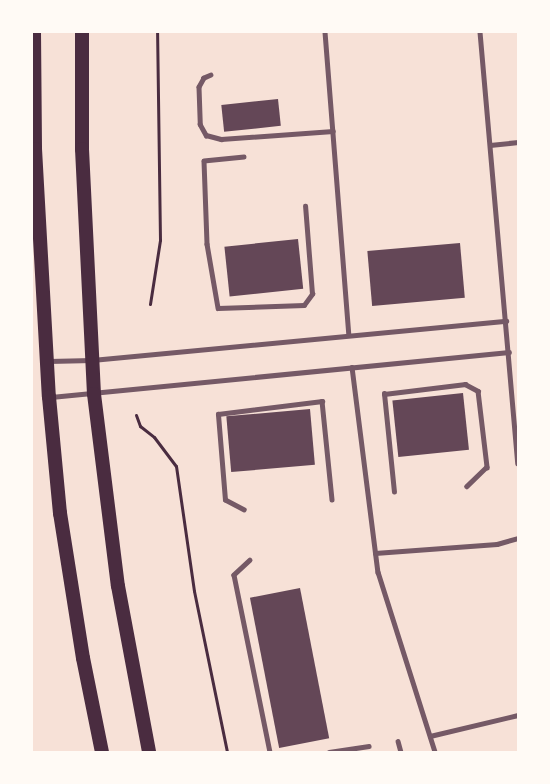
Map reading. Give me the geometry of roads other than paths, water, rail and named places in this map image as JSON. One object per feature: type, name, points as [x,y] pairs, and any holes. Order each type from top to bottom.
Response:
[{"type":"main road","points":[[34,32],[35,149],[49,397],[60,513],[83,658],[102,753]]},
{"type":"main road","points":[[82,32],[82,149],[94,394],[118,586],[149,753]]},
{"type":"lane","points":[[325,32],[350,335]]},
{"type":"lane","points":[[480,32],[519,463]]},
{"type":"lane","points":[[211,75],[204,78],[199,87],[200,124],[206,135],[221,139],[333,131]]},
{"type":"lane","points":[[490,145],[519,142]]},
{"type":"lane","points":[[244,157],[204,160],[207,244],[218,308],[304,305],[312,294],[306,206]]},
{"type":"lane","points":[[47,361],[92,360],[506,321]]},
{"type":"lane","points":[[49,397],[509,352]]},
{"type":"lane","points":[[352,367],[378,572],[435,753]]},
{"type":"lane","points":[[394,492],[384,394],[465,384],[478,391],[487,467],[467,486]]},
{"type":"lane","points":[[244,510],[225,500],[218,414],[322,401],[332,499]]},
{"type":"lane","points":[[375,553],[497,544],[519,538]]},
{"type":"lane","points":[[250,561],[234,575],[270,753]]},
{"type":"lane","points":[[430,736],[519,715]]},
{"type":"lane","points":[[398,741],[401,753]]},
{"type":"lane","points":[[329,753],[369,746]]}]
